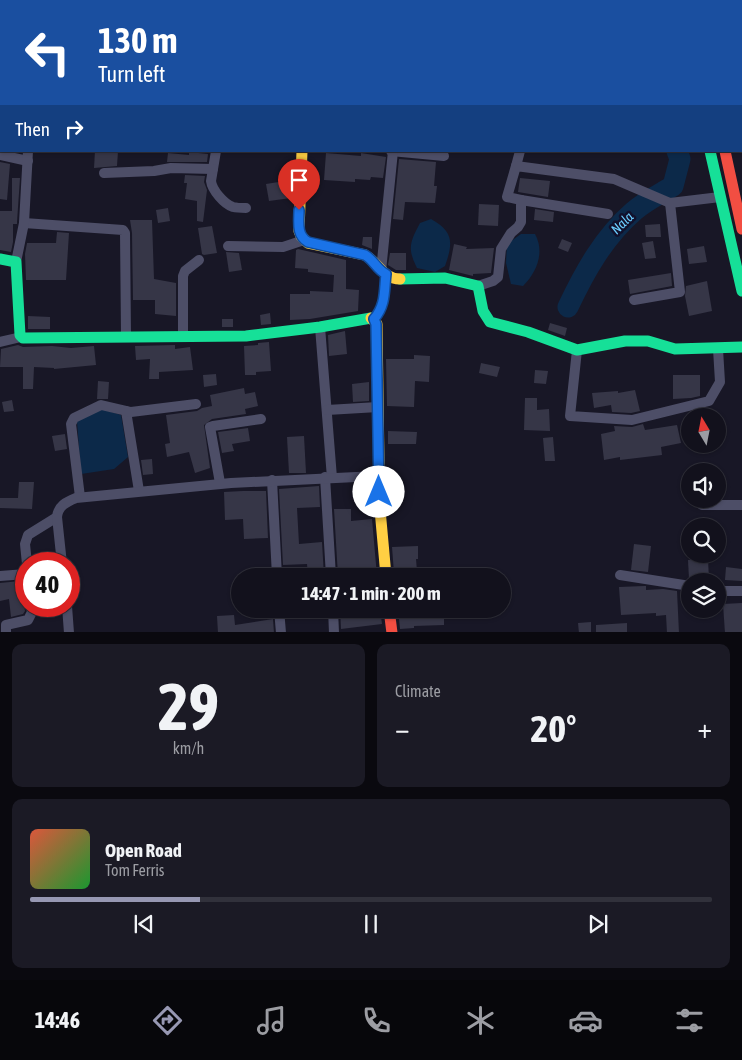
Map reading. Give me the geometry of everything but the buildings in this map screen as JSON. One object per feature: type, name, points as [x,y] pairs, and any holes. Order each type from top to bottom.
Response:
[{"type":"street","points":[[216,152],[211,184],[228,204],[233,207],[246,208]]},
{"type":"street","points":[[302,152],[299,231],[304,240],[365,255],[371,258],[383,272],[394,279],[445,278],[478,286],[493,281],[498,277],[501,249],[510,233],[521,222],[521,200]]},
{"type":"street","points":[[374,319],[381,311],[383,304],[383,272],[392,152]]},
{"type":"street","points":[[402,152],[444,156]]},
{"type":"street","points":[[520,152],[507,197],[608,214]]},
{"type":"street","points":[[710,152],[742,291]]},
{"type":"street","points":[[725,152],[742,230]]},
{"type":"street","points":[[0,155],[28,156],[24,223],[16,262],[21,337]]},
{"type":"street","points":[[516,166],[614,180],[670,203],[720,197]]},
{"type":"street","points":[[104,172],[154,171],[177,168],[213,169]]},
{"type":"street","points":[[634,300],[680,292],[670,203]]},
{"type":"street","points":[[24,223],[124,230],[126,336]]},
{"type":"street","points":[[228,246],[283,247],[304,240]]},
{"type":"street","points":[[0,259],[16,262]]},
{"type":"street","points":[[183,337],[183,276],[185,271],[199,260]]},
{"type":"street","points":[[478,286],[483,311],[490,322],[528,332],[577,350],[625,340],[648,341],[675,349],[742,348]]},
{"type":"street","points":[[0,342],[21,337],[246,336],[374,319]]},
{"type":"street","points":[[374,319],[376,324],[378,407],[379,463],[377,476],[385,568]]},
{"type":"street","points":[[320,327],[327,410],[331,568]]},
{"type":"street","points":[[577,350],[570,416],[632,420],[709,401],[720,382],[718,349]]},
{"type":"street","points":[[80,497],[72,420],[98,406],[105,405],[134,412],[196,404]]},
{"type":"street","points":[[327,410],[378,407]]},
{"type":"street","points":[[126,411],[139,491]]},
{"type":"street","points":[[220,483],[210,427],[261,419]]},
{"type":"street","points":[[60,552],[56,517],[59,507],[80,497],[220,483],[377,476]]},
{"type":"street","points":[[272,480],[277,568]]},
{"type":"street","points":[[726,505],[742,505]]},
{"type":"street","points":[[26,552],[25,544],[28,535],[56,517]]},
{"type":"street","points":[[0,576],[15,575]]},
{"type":"street","points":[[620,575],[681,585]]},
{"type":"street","points":[[726,591],[742,591]]},
{"type":"street","points":[[6,632],[6,625],[20,623],[28,620],[30,617]]},
{"type":"street","points":[[68,617],[70,632]]},
{"type":"street","points":[[280,618],[281,632]]},
{"type":"street","points":[[333,618],[334,632]]},
{"type":"street","points":[[391,618],[392,632]]},
{"type":"water","points":[[431,219],[444,229],[450,239],[445,266],[435,272],[417,268],[411,250],[412,240],[420,223]]},
{"type":"water","points":[[521,234],[535,234],[539,248],[536,268],[523,286],[511,284],[506,263],[507,244]]},
{"type":"water","points":[[99,408],[121,415],[128,457],[114,469],[81,474],[77,421]]},
{"type":"waterway","name":"Nala","points":[[568,307],[588,268],[613,232],[638,207],[673,186],[680,159],[677,152]]},
{"type":"traffic: fast","points":[[710,152],[742,291]]},
{"type":"traffic: fast","points":[[0,259],[16,262],[20,335],[23,338],[246,336],[320,327],[371,318]]},
{"type":"traffic: fast","points":[[400,279],[445,278],[478,286],[483,311],[490,322],[528,332],[577,350],[625,341],[648,341],[675,349],[742,347]]},
{"type":"traffic: slow","points":[[302,152],[299,231],[301,236],[308,243],[365,255],[389,276],[400,279]]},
{"type":"traffic: slow","points":[[371,318],[377,324],[379,463],[377,476],[385,568]]},
{"type":"traffic: jam","points":[[725,152],[742,229]]},
{"type":"traffic: jam","points":[[390,618],[392,632]]},
{"type":"route","points":[[299,210],[299,231],[304,240],[365,255],[371,258],[381,271],[386,274],[383,304],[381,311],[374,319],[376,321],[378,365],[379,463],[377,476],[379,492]]}]
